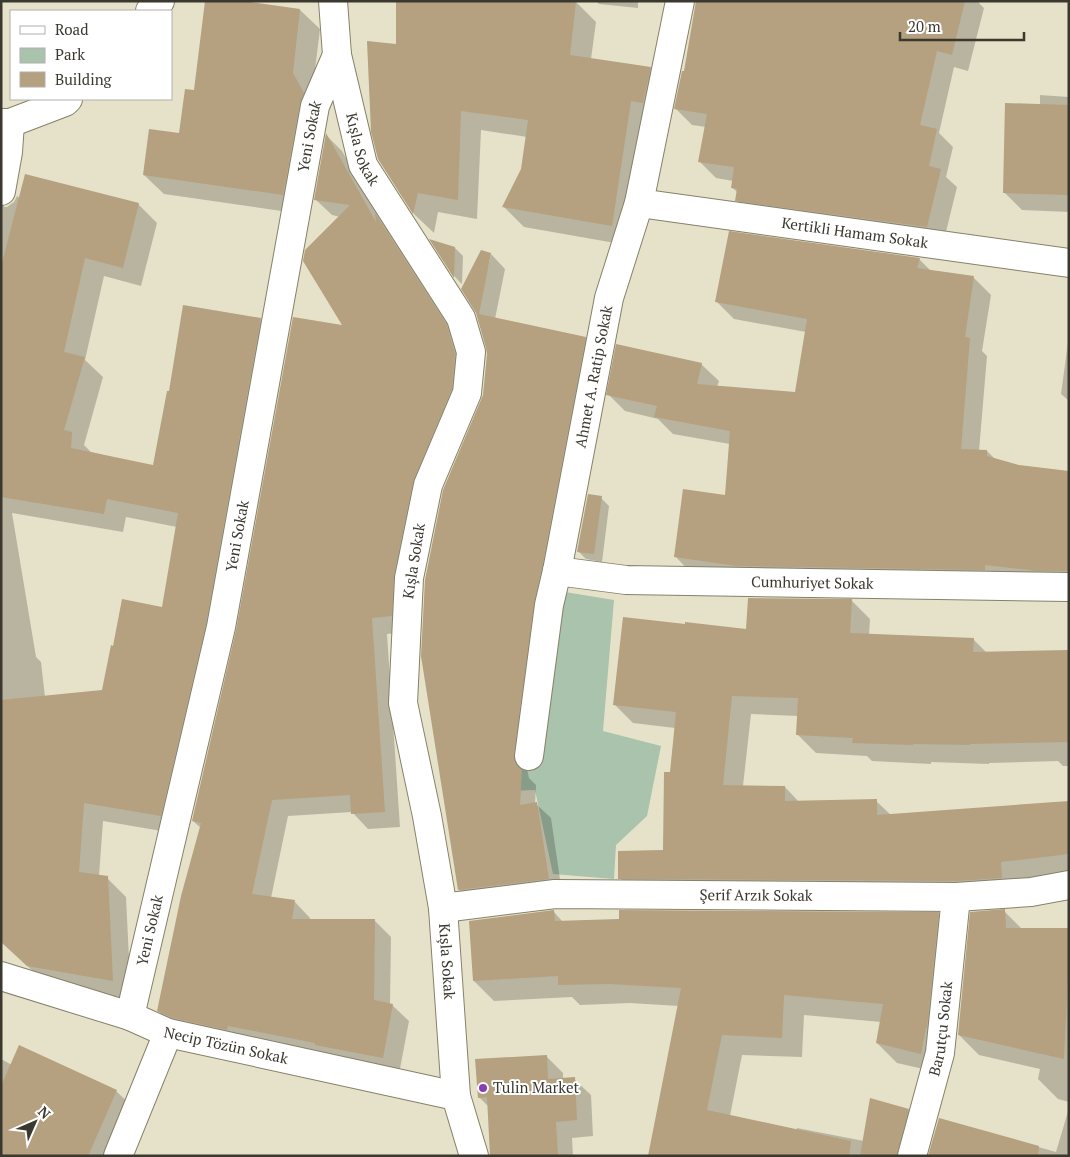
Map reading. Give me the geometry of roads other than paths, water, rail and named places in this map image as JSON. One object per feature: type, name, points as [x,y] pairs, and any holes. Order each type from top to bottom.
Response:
[{"type":"street","points":[[151,10],[160,1]]},
{"type":"street","name":"Kışla Sokak","points":[[334,1],[337,54],[363,164],[461,318],[471,352],[467,393],[428,486],[408,578],[403,702],[427,816],[443,908],[456,1096],[474,1156]]},
{"type":"street","name":"Ahmet A. Ratip Sokak","points":[[530,756],[549,606],[609,298],[639,203],[680,1]]},
{"type":"street","name":"Yeni Sokak","points":[[130,1016],[221,627],[315,106],[337,54]]},
{"type":"street","points":[[1,191],[8,152],[6,123],[67,100]]},
{"type":"street","name":"Kertikli Hamam Sokak","points":[[639,203],[1069,263]]},
{"type":"street","name":"Cumhuriyet Sokak","points":[[557,571],[626,580],[1069,588]]},
{"type":"street","name":"Şerif Arzık Sokak","points":[[443,908],[555,894],[956,897],[1031,892],[1069,885]]},
{"type":"street","name":"Barutçu Sokak","points":[[912,1156],[940,1053],[956,897]]},
{"type":"street","name":"Necip Tözün Sokak","points":[[1,976],[130,1016],[168,1033],[456,1096]]},
{"type":"street","points":[[118,1156],[168,1033]]},
{"type":"place","name":"Tulin Market","points":[[483,1088]]}]
